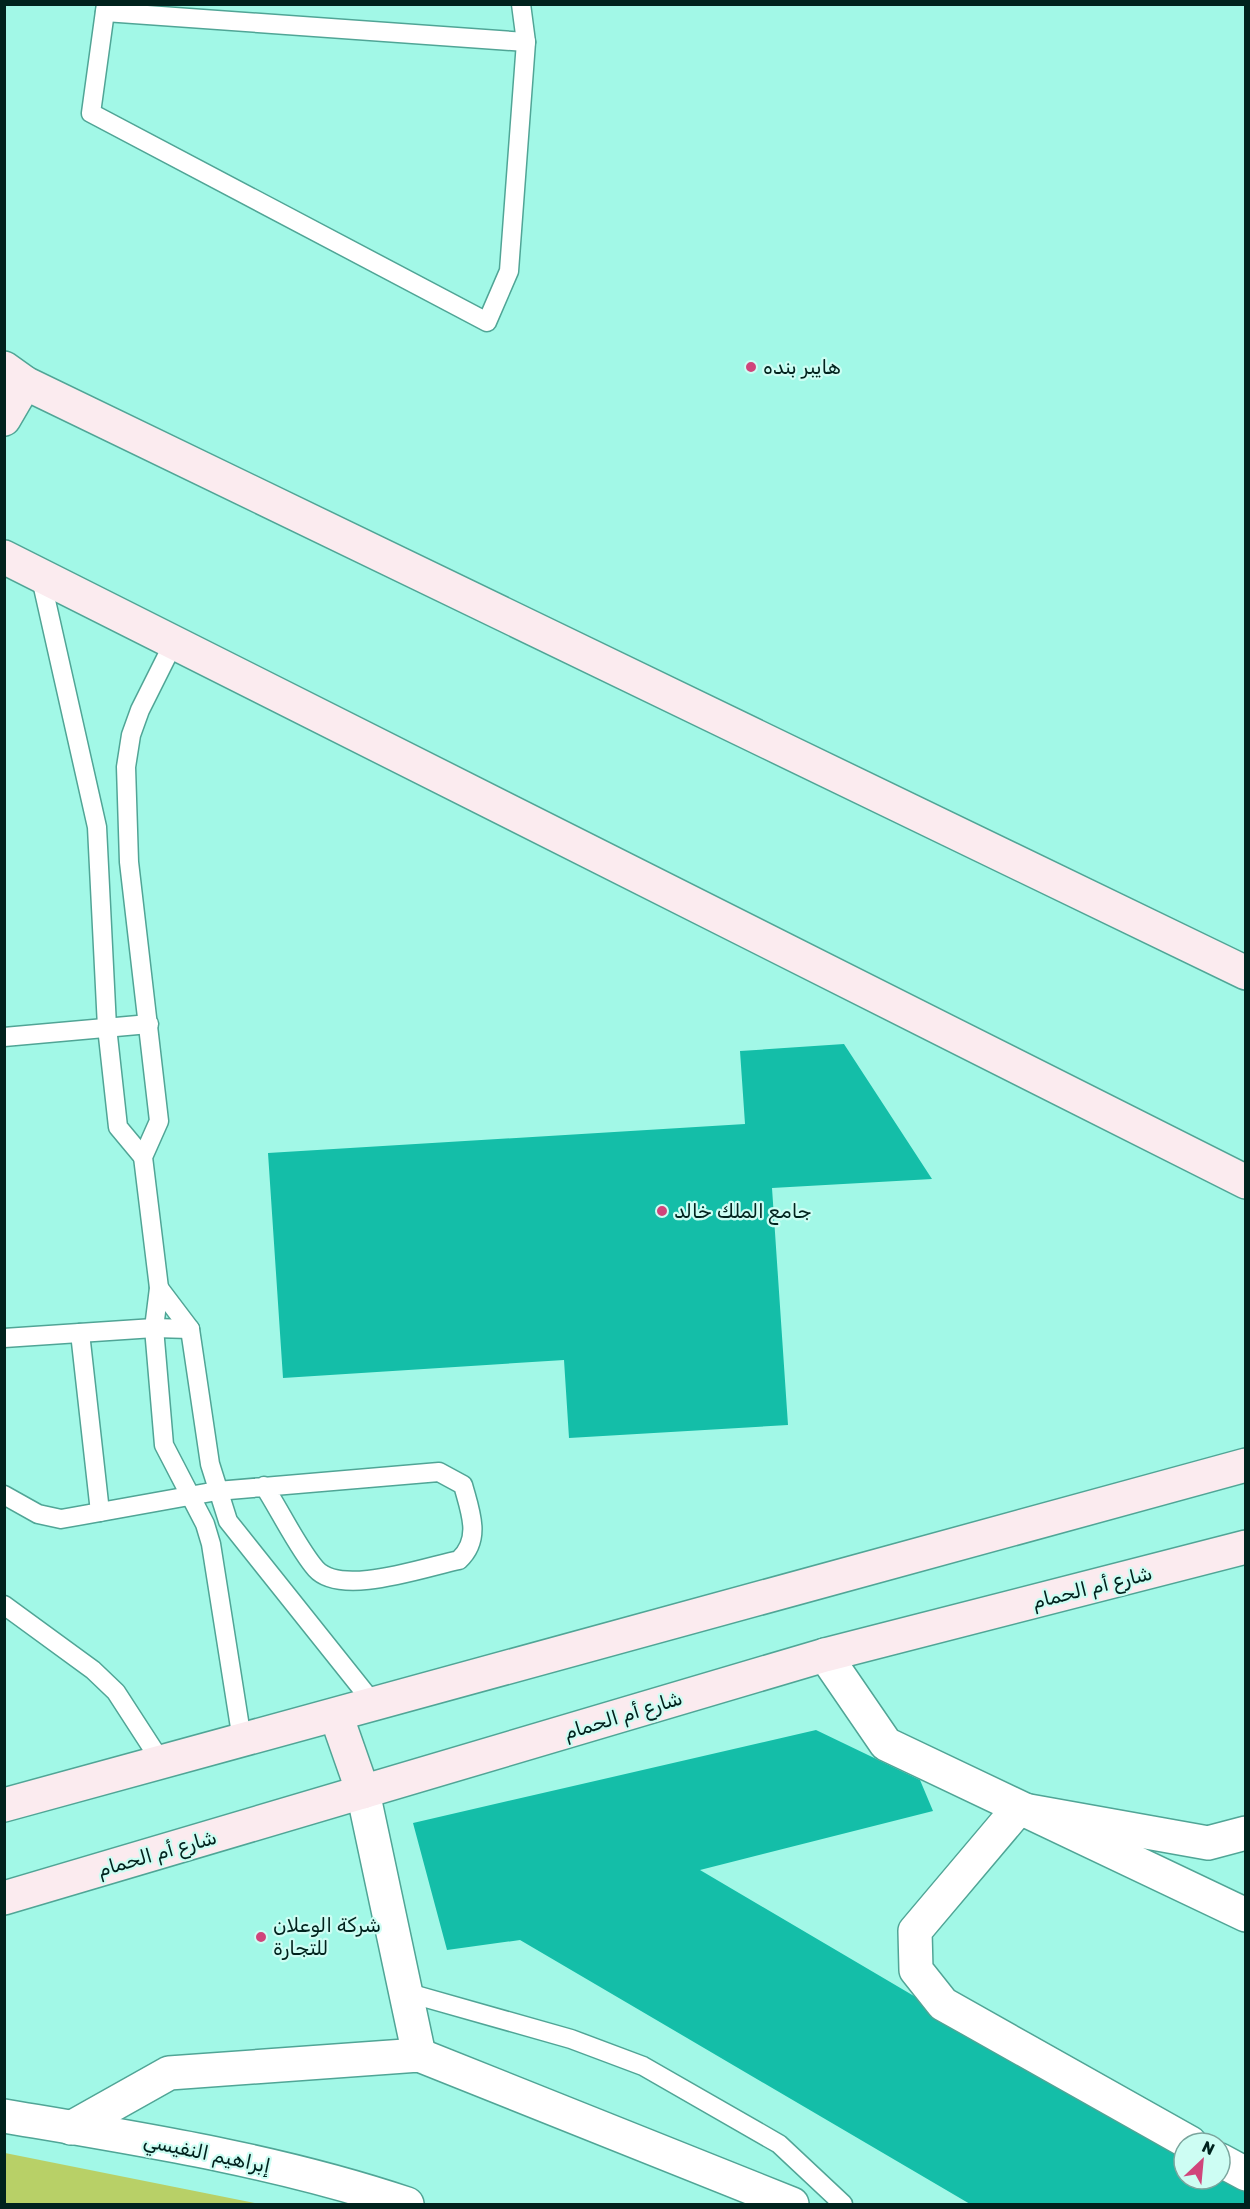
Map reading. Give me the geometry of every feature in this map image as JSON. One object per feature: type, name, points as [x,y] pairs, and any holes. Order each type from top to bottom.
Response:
[{"type":"street","points":[[4,419],[15,376],[1245,973]]},
{"type":"street","points":[[4,557],[1245,1182]]},
{"type":"street","points":[[4,1805],[1245,1465]]},
{"type":"street","name":"شارع أم الحمام","points":[[4,1898],[825,1655],[1245,1547]]},
{"type":"street","points":[[825,1655],[885,1744],[1245,1915]]},
{"type":"street","points":[[336,1714],[363,1792],[419,2055]]},
{"type":"street","points":[[1018,1809],[1208,1843],[1245,1833]]},
{"type":"street","points":[[1018,1809],[915,1931],[916,1970],[943,2004],[1172,2133]]},
{"type":"street","points":[[71,2128],[169,2073],[419,2055],[792,2205]]},
{"type":"street","name":"إبراهيم النفيسي","points":[[4,2116],[202,2149],[352,2186],[407,2205]]},
{"type":"street","points":[[1232,2167],[1245,2175]]},
{"type":"lane","points":[[520,4],[526,42],[509,271],[487,322],[91,113],[105,8],[526,42]]},
{"type":"lane","points":[[40,574],[97,827],[107,1027],[118,1127],[143,1157]]},
{"type":"lane","points":[[174,642],[140,710],[131,735],[126,767],[129,862],[159,1121],[143,1157],[159,1288],[154,1328],[164,1445],[189,1496],[206,1524],[242,1740]]},
{"type":"lane","points":[[4,1037],[148,1024]]},
{"type":"lane","points":[[159,1288],[190,1329],[210,1464],[228,1521],[246,1547],[374,1704]]},
{"type":"lane","points":[[4,1338],[154,1328],[190,1329]]},
{"type":"lane","points":[[80,1333],[100,1512]]},
{"type":"lane","points":[[4,1495],[38,1514],[61,1519],[217,1491],[264,1486],[439,1472],[463,1485],[473,1525],[472,1542],[459,1560],[361,1581],[331,1580],[316,1570],[264,1486]]},
{"type":"lane","points":[[4,1605],[93,1670],[116,1692],[162,1762]]},
{"type":"lane","points":[[405,1992],[571,2039],[643,2066],[779,2144],[843,2205]]},
{"type":"green space","points":[[5,2153],[260,2204],[5,2204]]},
{"type":"building","points":[[844,1044],[932,1179],[772,1188],[788,1425],[569,1438],[564,1360],[283,1378],[268,1153],[745,1124],[740,1051]]},
{"type":"building","points":[[816,1730],[920,1780],[933,1811],[700,1870],[1172,2148],[1172,2191],[1232,2191],[1232,2183],[1246,2191],[1246,2204],[970,2204],[520,1940],[447,1950],[413,1823]]},
{"type":"place","name":"هايبر بنده","points":[[751,367]]},
{"type":"place","name":"جامع الملك خالد","points":[[662,1211]]},
{"type":"place","name":"شركة الوعلان للتجارة","points":[[261,1937]]}]
